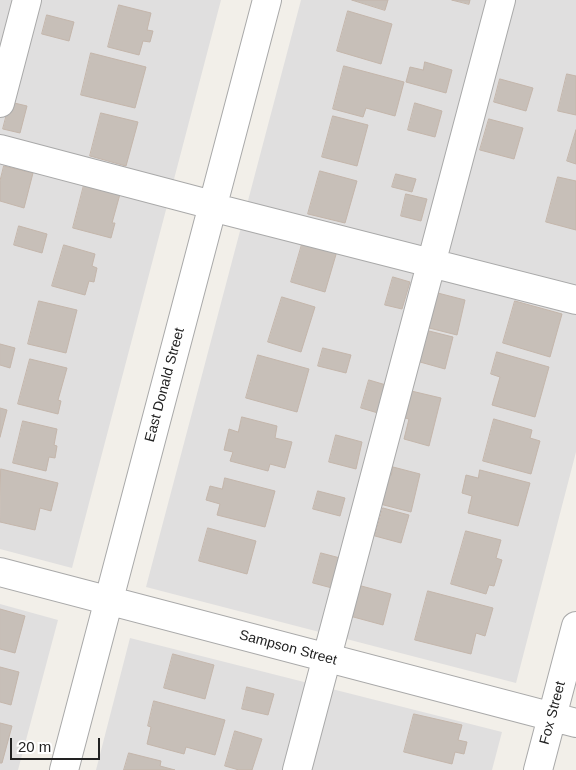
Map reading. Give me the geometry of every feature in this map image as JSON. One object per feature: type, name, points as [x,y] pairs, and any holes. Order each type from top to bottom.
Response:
[{"type":"street","points":[[0,103],[27,0]]},
{"type":"street","name":"East Donald Street","points":[[64,770],[267,0]]},
{"type":"street","points":[[298,770],[500,0]]},
{"type":"street","points":[[0,149],[223,210],[576,300]]},
{"type":"street","name":"Sampson Street","points":[[0,572],[108,602],[564,720]]},
{"type":"street","name":"Fox Street","points":[[538,770],[564,720],[576,626]]},
{"type":"shaded area","points":[[0,0],[221,0],[72,568],[0,549]]},
{"type":"shaded area","points":[[301,0],[576,0],[576,452],[516,683],[146,587]]},
{"type":"shaded area","points":[[0,604],[58,620],[18,770],[0,770]]},
{"type":"shaded area","points":[[130,638],[502,732],[492,770],[96,770]]},
{"type":"building","points":[[352,0],[388,0],[385,10]]},
{"type":"building","points":[[452,0],[470,0],[469,4]]},
{"type":"building","points":[[119,5],[151,13],[147,30],[153,31],[150,42],[143,41],[139,55],[108,47]]},
{"type":"building","points":[[348,11],[392,24],[381,64],[337,51]]},
{"type":"building","points":[[47,15],[74,22],[69,41],[42,34]]},
{"type":"building","points":[[91,53],[146,67],[135,108],[81,95]]},
{"type":"building","points":[[425,62],[452,70],[446,93],[406,82],[410,67],[423,70]]},
{"type":"building","points":[[344,66],[404,82],[395,116],[366,108],[363,117],[333,109]]},
{"type":"building","points":[[567,74],[576,76],[576,115],[558,111]]},
{"type":"building","points":[[500,79],[533,88],[526,111],[494,102]]},
{"type":"building","points":[[10,102],[27,106],[20,133],[3,129]]},
{"type":"building","points":[[415,103],[442,111],[435,137],[408,130]]},
{"type":"building","points":[[101,113],[138,122],[126,166],[90,156]]},
{"type":"building","points":[[333,116],[368,125],[357,166],[322,157]]},
{"type":"building","points":[[489,119],[523,128],[514,159],[480,150]]},
{"type":"building","points":[[576,130],[576,164],[567,161]]},
{"type":"building","points":[[4,166],[33,173],[24,208],[0,201],[0,181]]},
{"type":"building","points":[[320,171],[357,181],[345,223],[308,214]]},
{"type":"building","points":[[396,174],[416,179],[412,192],[392,187]]},
{"type":"building","points":[[558,177],[576,181],[576,230],[546,222]]},
{"type":"building","points":[[84,185],[120,194],[112,223],[115,223],[111,238],[73,228]]},
{"type":"building","points":[[406,194],[427,199],[421,221],[401,216]]},
{"type":"building","points":[[19,226],[47,234],[42,253],[14,245]]},
{"type":"building","points":[[303,241],[337,251],[325,292],[291,282]]},
{"type":"building","points":[[64,245],[95,254],[92,266],[97,268],[94,282],[89,281],[85,295],[52,286]]},
{"type":"building","points":[[393,277],[410,282],[402,309],[385,305]]},
{"type":"building","points":[[430,291],[465,300],[457,335],[421,326]]},
{"type":"building","points":[[282,297],[315,307],[301,352],[268,342]]},
{"type":"building","points":[[39,301],[77,310],[66,353],[28,344]]},
{"type":"building","points":[[515,301],[562,314],[550,357],[503,343]]},
{"type":"building","points":[[421,329],[453,337],[445,369],[413,360]]},
{"type":"building","points":[[0,344],[15,348],[10,368],[0,365]]},
{"type":"building","points":[[323,348],[351,355],[346,373],[318,366]]},
{"type":"building","points":[[497,352],[549,367],[535,417],[492,405],[500,377],[491,374]]},
{"type":"building","points":[[258,355],[309,369],[297,412],[246,398]]},
{"type":"building","points":[[30,359],[67,368],[58,400],[61,401],[58,414],[18,404]]},
{"type":"building","points":[[369,380],[386,385],[378,413],[361,408]]},
{"type":"building","points":[[407,390],[441,398],[429,446],[404,439],[409,419],[401,417]]},
{"type":"building","points":[[0,408],[7,410],[0,437]]},
{"type":"building","points":[[242,417],[277,426],[275,438],[292,442],[285,468],[270,464],[268,471],[230,461],[233,452],[224,450],[229,429],[238,432]]},
{"type":"building","points":[[494,419],[532,430],[530,438],[540,441],[531,474],[483,461]]},
{"type":"building","points":[[23,421],[57,429],[54,445],[57,446],[55,458],[49,457],[46,471],[13,463]]},
{"type":"building","points":[[336,435],[362,442],[356,469],[329,462]]},
{"type":"building","points":[[393,467],[420,474],[411,512],[376,503],[383,474],[391,475]]},
{"type":"building","points":[[1,469],[58,483],[51,511],[40,508],[35,530],[0,522]]},
{"type":"building","points":[[480,470],[530,483],[518,526],[468,513],[472,496],[462,493],[466,475],[478,478]]},
{"type":"building","points":[[225,478],[275,491],[265,527],[217,515],[220,504],[206,500],[210,486],[222,489]]},
{"type":"building","points":[[318,491],[345,498],[340,516],[313,509]]},
{"type":"building","points":[[383,508],[409,515],[401,543],[375,536]]},
{"type":"building","points":[[208,528],[256,541],[247,574],[199,561]]},
{"type":"building","points":[[466,531],[501,540],[496,558],[502,560],[494,586],[489,585],[486,594],[451,584]]},
{"type":"building","points":[[321,553],[340,558],[332,588],[313,583]]},
{"type":"building","points":[[354,584],[391,594],[383,625],[346,615]]},
{"type":"building","points":[[428,591],[493,608],[485,636],[476,633],[471,654],[415,640]]},
{"type":"building","points":[[0,609],[25,616],[15,653],[0,649]]},
{"type":"building","points":[[173,654],[214,665],[205,699],[164,688]]},
{"type":"building","points":[[0,667],[19,672],[11,705],[0,702]]},
{"type":"building","points":[[247,687],[274,694],[268,715],[242,709]]},
{"type":"building","points":[[154,701],[225,720],[215,755],[186,747],[184,754],[147,744],[151,727],[148,726]]},
{"type":"building","points":[[414,714],[462,725],[458,740],[467,742],[464,754],[455,752],[452,764],[404,752]]},
{"type":"building","points":[[0,723],[12,726],[2,763],[0,763]]},
{"type":"building","points":[[235,731],[262,739],[252,770],[239,770],[225,766]]},
{"type":"building","points":[[129,753],[161,761],[160,766],[175,770],[124,770]]}]
